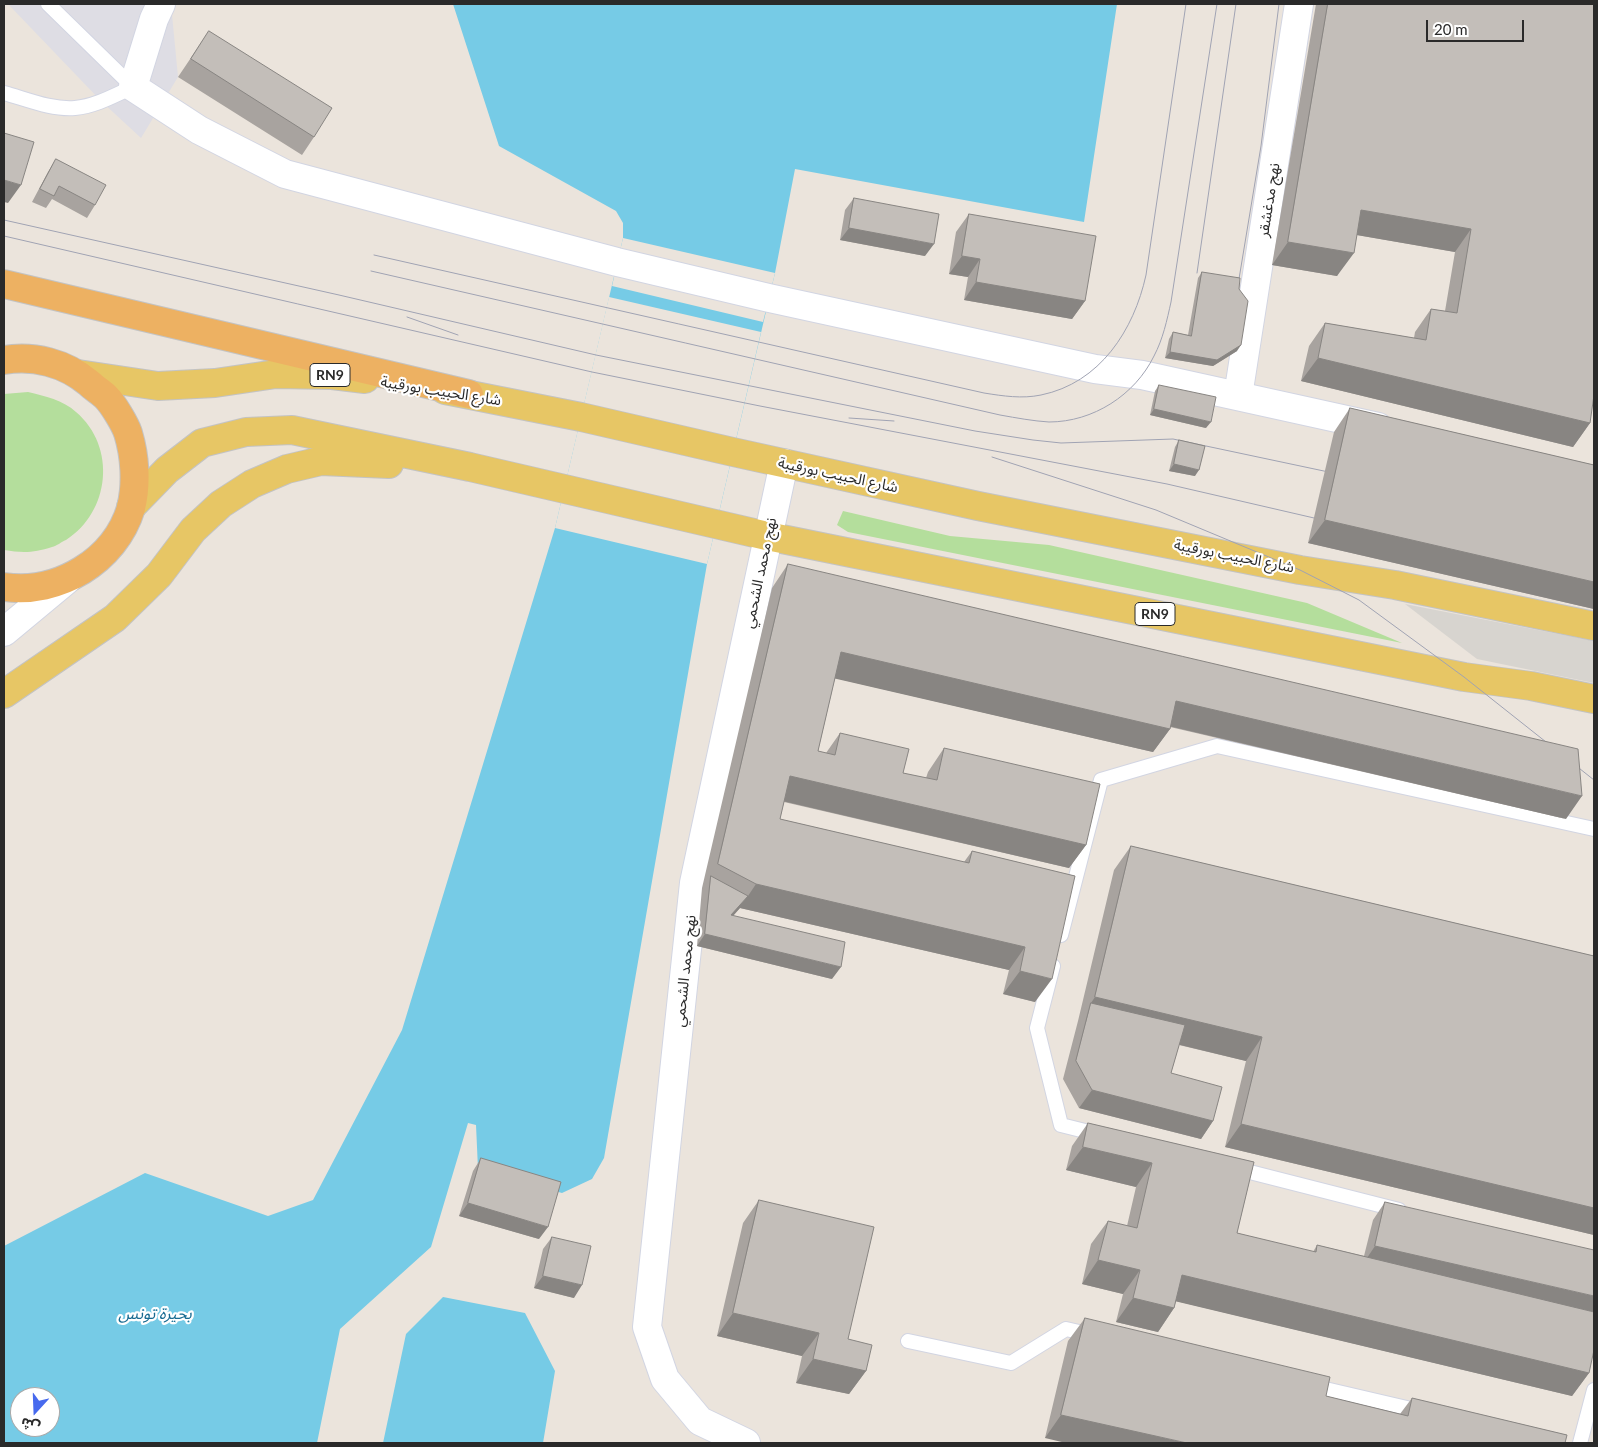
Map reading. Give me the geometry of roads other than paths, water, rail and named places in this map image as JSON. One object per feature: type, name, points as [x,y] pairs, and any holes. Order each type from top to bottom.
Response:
[{"type":"highway","points":[[4,284],[470,394]]},
{"type":"highway","points":[[4,587],[16,589],[43,587],[69,578],[90,566],[108,549],[121,530],[131,507],[135,469],[128,432],[108,398],[78,374],[59,365],[38,360],[8,358]]},
{"type":"main road","name":"شارع الحبيب بورقيبة","points":[[78,374],[158,386],[215,383],[276,374],[332,375],[470,394],[978,506],[1300,570],[1395,585],[1594,626]]},
{"type":"main road","name":"RN9","points":[[131,507],[167,470],[202,443],[246,432],[292,430],[470,467],[767,536],[1454,675],[1531,686],[1594,699]]},
{"type":"main road","points":[[4,694],[115,618],[159,575],[193,530],[221,504],[252,484],[287,469],[322,461],[470,467]]},
{"type":"street","points":[[161,4],[154,19],[133,87],[199,130],[285,174],[617,262],[769,298],[1095,369],[1142,375],[1402,433]]},
{"type":"street","name":"نهج مدغشقر","points":[[1238,396],[1299,4]]},
{"type":"street","name":"نهج محمد الشحمي","points":[[746,1443],[700,1421],[665,1380],[647,1326],[694,882],[784,463]]},
{"type":"street","points":[[4,632],[69,578]]},
{"type":"lane","points":[[4,92],[58,107],[75,108],[90,105],[133,87],[48,4]]},
{"type":"lane","points":[[1109,1137],[1061,1125],[1037,1028],[1101,780],[1217,746],[1594,829]]},
{"type":"lane","points":[[1216,1164],[1410,1212]]},
{"type":"lane","points":[[908,1341],[1011,1363],[1066,1329],[1105,1338]]},
{"type":"lane","points":[[1299,1383],[1435,1414]]},
{"type":"lane","points":[[1580,1443],[1594,1390]]},
{"type":"water","name":"بحيرة تونس","points":[[453,4],[1117,4],[1084,222],[795,169],[775,273],[707,564],[604,1158],[592,1179],[562,1193],[478,1169],[476,1125],[468,1123],[431,1247],[340,1329],[317,1443],[4,1443],[4,1246],[145,1173],[268,1216],[313,1200],[402,1030],[555,528],[623,238],[623,223],[616,211],[499,146]]},
{"type":"water","points":[[443,1297],[525,1313],[555,1371],[543,1443],[383,1443],[406,1334]]},
{"type":"tram line","points":[[374,255],[984,393],[1027,397],[1062,389],[1081,379],[1111,351],[1133,315],[1140,295],[1146,275],[1186,4]]},
{"type":"tram line","points":[[371,271],[1000,415],[1049,422],[1081,417],[1111,404],[1136,383],[1154,356],[1162,336],[1171,302],[1217,4]]},
{"type":"tram line","points":[[1197,273],[1236,4]]},
{"type":"tram line","points":[[1239,279],[1261,146],[1279,4]]},
{"type":"tram line","points":[[4,220],[596,355],[975,431],[1061,443],[1173,439],[1338,474]]},
{"type":"tram line","points":[[4,236],[592,372],[1167,484],[1327,521]]},
{"type":"tram line","points":[[407,317],[458,335]]},
{"type":"tram line","points":[[849,418],[894,421]]},
{"type":"tram line","points":[[992,457],[1156,510],[1300,570],[1359,600],[1464,677],[1594,780]]}]
